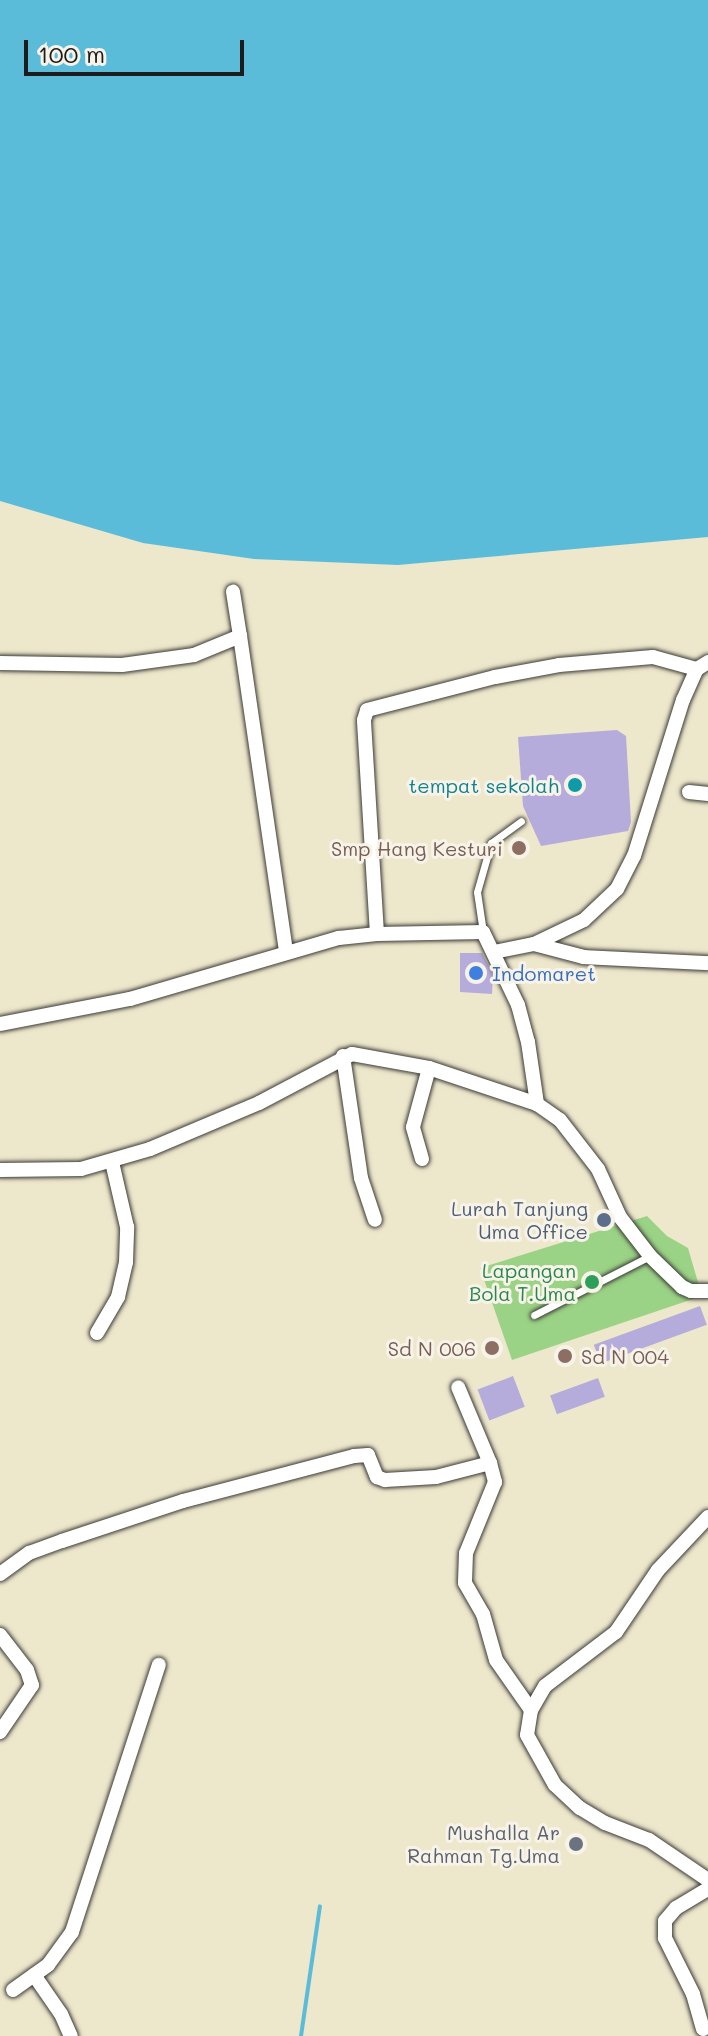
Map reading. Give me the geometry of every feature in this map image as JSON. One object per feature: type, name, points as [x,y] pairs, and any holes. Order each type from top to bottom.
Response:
[{"type":"street","points":[[233,592],[286,951]]},
{"type":"street","points":[[0,663],[157,662],[194,655],[240,636]]},
{"type":"street","points":[[377,934],[364,720],[367,710],[495,677],[559,665],[653,657],[702,665],[683,700],[634,856],[617,889],[584,920],[534,944],[494,952]]},
{"type":"street","points":[[689,792],[708,794]]},
{"type":"street","points":[[0,1024],[130,999],[286,951],[377,934],[483,932],[521,1017],[537,1104]]},
{"type":"street","points":[[534,944],[584,957],[708,963]]},
{"type":"street","points":[[0,1170],[43,1173],[112,1162],[259,1103],[343,1056],[371,1054],[429,1068],[537,1104],[560,1120],[598,1169],[620,1217],[650,1256],[682,1287],[691,1291],[708,1291]]},
{"type":"street","points":[[343,1056],[361,1178],[375,1220]]},
{"type":"street","points":[[422,1159],[413,1134],[413,1118],[429,1068]]},
{"type":"street","points":[[97,1333],[118,1297],[126,1262],[127,1227],[112,1162]]},
{"type":"street","points":[[458,1387],[495,1482],[466,1553],[465,1583],[483,1614],[496,1660],[531,1710]]},
{"type":"street","points":[[0,1574],[29,1553],[62,1541],[183,1501],[354,1456],[368,1455],[377,1477],[385,1480],[436,1477],[490,1463]]},
{"type":"street","points":[[708,1517],[658,1570],[616,1632],[545,1686],[531,1710],[527,1735],[555,1785],[591,1816],[641,1835],[708,1880]]},
{"type":"street","points":[[0,1635],[27,1670],[32,1685],[0,1732]]},
{"type":"street","points":[[13,1990],[62,1949],[72,1932],[159,1665]]},
{"type":"street","points":[[703,2029],[693,1994],[665,1938],[665,1921],[676,1908],[708,1889]]},
{"type":"street","points":[[34,1975],[61,2014],[71,2036]]},
{"type":"lane","points":[[483,932],[477,892],[491,843],[521,821]]},
{"type":"lane","points":[[534,1315],[650,1256]]},
{"type":"green space","name":"Lapangan Bola T.Uma","points":[[647,1216],[667,1236],[688,1248],[702,1296],[512,1360],[480,1268]]},
{"type":"water","points":[[0,0],[708,0],[708,537],[398,565],[254,559],[143,543],[0,501]]},
{"type":"building","name":"tempat sekolah","points":[[617,730],[626,736],[631,822],[628,831],[541,846],[523,806],[518,737]]},
{"type":"building","name":"Indomaret","points":[[460,953],[482,953],[493,975],[492,994],[460,992]]},
{"type":"building","points":[[700,1306],[707,1325],[601,1363],[594,1345]]},
{"type":"building","points":[[513,1376],[525,1407],[489,1420],[478,1390]]},
{"type":"building","points":[[598,1378],[605,1397],[557,1414],[550,1395]]},
{"type":"waterway","points":[[301,2036],[320,1906]]},
{"type":"place","name":"tempat sekolah","points":[[575,785]]},
{"type":"place","name":"Smp Hang Kesturi","points":[[519,848]]},
{"type":"place","name":"Indomaret","points":[[476,973]]},
{"type":"place","name":"Lurah Tanjung Uma Office","points":[[604,1220]]},
{"type":"place","name":"Lapangan Bola T.Uma","points":[[592,1282]]},
{"type":"place","name":"Sd N 006","points":[[492,1348]]},
{"type":"place","name":"Sd N 004","points":[[565,1356]]},
{"type":"place","name":"Mushalla Ar Rahman Tg.Uma","points":[[576,1844]]}]
